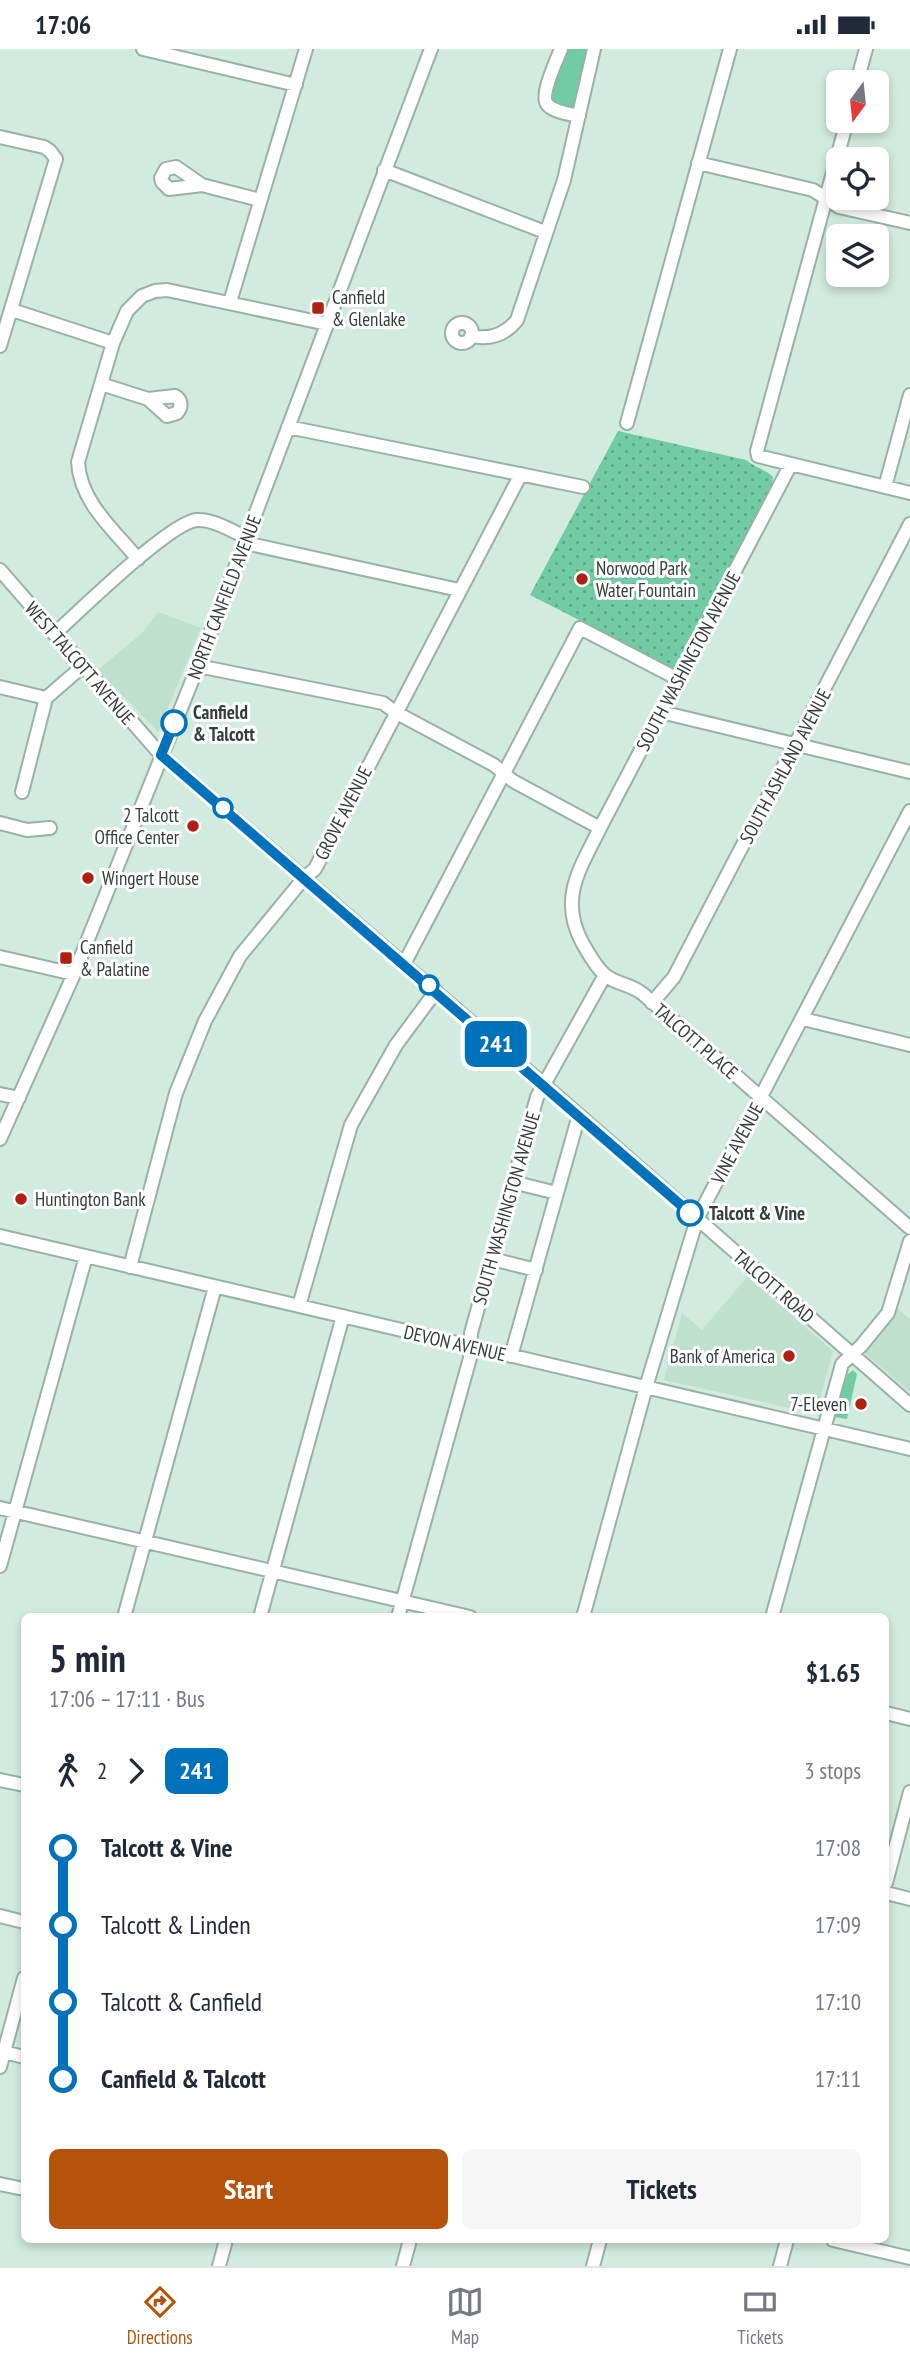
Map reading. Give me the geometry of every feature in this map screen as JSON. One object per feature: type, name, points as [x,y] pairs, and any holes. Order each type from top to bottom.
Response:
[{"type":"street","points":[[143,49],[163,51],[296,85]]},
{"type":"street","points":[[230,302],[306,49]]},
{"type":"street","name":"NORTH CANFIELD AVENUE","points":[[0,1139],[74,974],[198,666],[431,49]]},
{"type":"street","points":[[561,49],[546,90],[545,102],[556,110],[579,116]]},
{"type":"street","points":[[471,336],[490,337],[501,334],[517,320],[560,194],[594,49]]},
{"type":"street","points":[[627,423],[730,49]]},
{"type":"street","points":[[860,70],[866,49]]},
{"type":"street","points":[[843,133],[757,445],[758,456],[910,493]]},
{"type":"street","points":[[0,137],[44,147],[54,154],[55,165],[0,346]]},
{"type":"street","points":[[698,163],[813,190],[839,207],[910,223]]},
{"type":"street","points":[[384,170],[545,232]]},
{"type":"street","points":[[202,185],[260,200]]},
{"type":"street","points":[[138,559],[89,500],[80,481],[78,462],[113,343],[127,311],[142,296],[167,289],[327,324]]},
{"type":"street","points":[[12,310],[113,343]]},
{"type":"street","points":[[101,384],[148,399]]},
{"type":"street","points":[[885,487],[910,395]]},
{"type":"street","points":[[288,427],[583,487]]},
{"type":"street","name":"SOUTH WASHINGTON AVENUE","points":[[399,1613],[470,1358],[471,1333],[537,1097],[605,975],[594,963],[573,921],[571,897],[576,877],[791,464]]},
{"type":"street","name":"GROVE AVENUE","points":[[130,1267],[176,1093],[205,1021],[240,956],[304,878],[315,869],[521,474]]},
{"type":"street","points":[[54,634],[138,559],[188,522],[206,521],[246,540],[459,590]]},
{"type":"street","name":"SOUTH ASHLAND AVENUE","points":[[652,1003],[674,977],[910,524]]},
{"type":"street","name":"WEST TALCOTT AVENUE","points":[[0,570],[161,755]]},
{"type":"street","points":[[404,964],[580,628],[678,679]]},
{"type":"street","points":[[22,792],[46,698],[83,666]]},
{"type":"street","points":[[198,666],[383,702],[395,712],[494,765],[513,781],[600,828]]},
{"type":"street","points":[[0,687],[46,698]]},
{"type":"street","points":[[661,712],[910,772]]},
{"type":"street","name":"TALCOTT ROAD","points":[[161,755],[910,1405]]},
{"type":"street","name":"VINE AVENUE","points":[[584,1613],[646,1387],[696,1219],[910,811]]},
{"type":"street","points":[[0,823],[27,830],[50,828]]},
{"type":"street","points":[[0,957],[74,974]]},
{"type":"street","name":"TALCOTT PLACE","points":[[605,975],[636,988],[910,1228]]},
{"type":"street","points":[[299,1306],[351,1125],[396,1045],[436,991]]},
{"type":"street","points":[[803,1019],[910,1045]]},
{"type":"street","points":[[0,1094],[19,1098]]},
{"type":"street","points":[[511,1356],[579,1115]]},
{"type":"street","points":[[512,1182],[557,1193]]},
{"type":"street","name":"DEVON AVENUE","points":[[0,1236],[910,1449]]},
{"type":"street","points":[[773,1613],[842,1364],[888,1313],[910,1241]]},
{"type":"street","points":[[0,1566],[86,1257]]},
{"type":"street","points":[[492,1259],[536,1270]]},
{"type":"street","points":[[125,1613],[215,1287]]},
{"type":"street","points":[[261,1613],[343,1317]]},
{"type":"street","points":[[0,1508],[453,1613]]},
{"type":"street","points":[[889,1714],[910,1719]]},
{"type":"street","points":[[0,1780],[21,1785]]},
{"type":"street","points":[[889,1872],[910,1792]]},
{"type":"street","points":[[889,1894],[910,1899]]},
{"type":"street","points":[[0,1916],[21,1920]]},
{"type":"street","points":[[0,2067],[21,1988]]},
{"type":"street","points":[[2,2052],[21,2056]]},
{"type":"street","points":[[0,2184],[21,2188]]},
{"type":"street","points":[[219,2266],[225,2243]]},
{"type":"street","points":[[403,2266],[409,2243]]},
{"type":"street","points":[[593,2266],[599,2243]]},
{"type":"street","points":[[780,2266],[787,2243]]},
{"type":"street","points":[[845,2243],[910,2259]]},
{"type":"shaded area","points":[[158,612],[201,628],[158,732],[98,670],[142,633]]},
{"type":"shaded area","points":[[747,1277],[833,1351],[816,1414],[664,1380],[682,1313],[702,1330]]},
{"type":"shaded area","points":[[893,1304],[910,1319],[910,1392],[861,1350]]},
{"type":"green space","points":[[562,49],[594,49],[580,114],[548,100]]},
{"type":"green space","points":[[618,431],[746,460],[773,477],[772,487],[678,666],[673,668],[530,595]]},
{"type":"green space","points":[[853,1370],[857,1374],[847,1419],[834,1417],[843,1378]]},
{"type":"bus line","name":"241","points":[[174,723],[161,755],[690,1213]]},
{"type":"place","name":"Canfield & Glenlake","points":[[318,308]]},
{"type":"place","name":"Norwood Park Water Fountain","points":[[582,579]]},
{"type":"place","name":"Canfield & Talcott","points":[[174,723]]},
{"type":"place","name":"2 Talcott Office Center","points":[[193,826]]},
{"type":"place","name":"Wingert House","points":[[88,878]]},
{"type":"place","name":"Canfield & Palatine","points":[[66,958]]},
{"type":"place","name":"Huntington Bank","points":[[21,1199]]},
{"type":"place","name":"Talcott & Vine","points":[[690,1213]]},
{"type":"place","name":"Bank of America","points":[[789,1356]]},
{"type":"place","name":"7-Eleven","points":[[861,1404]]}]
